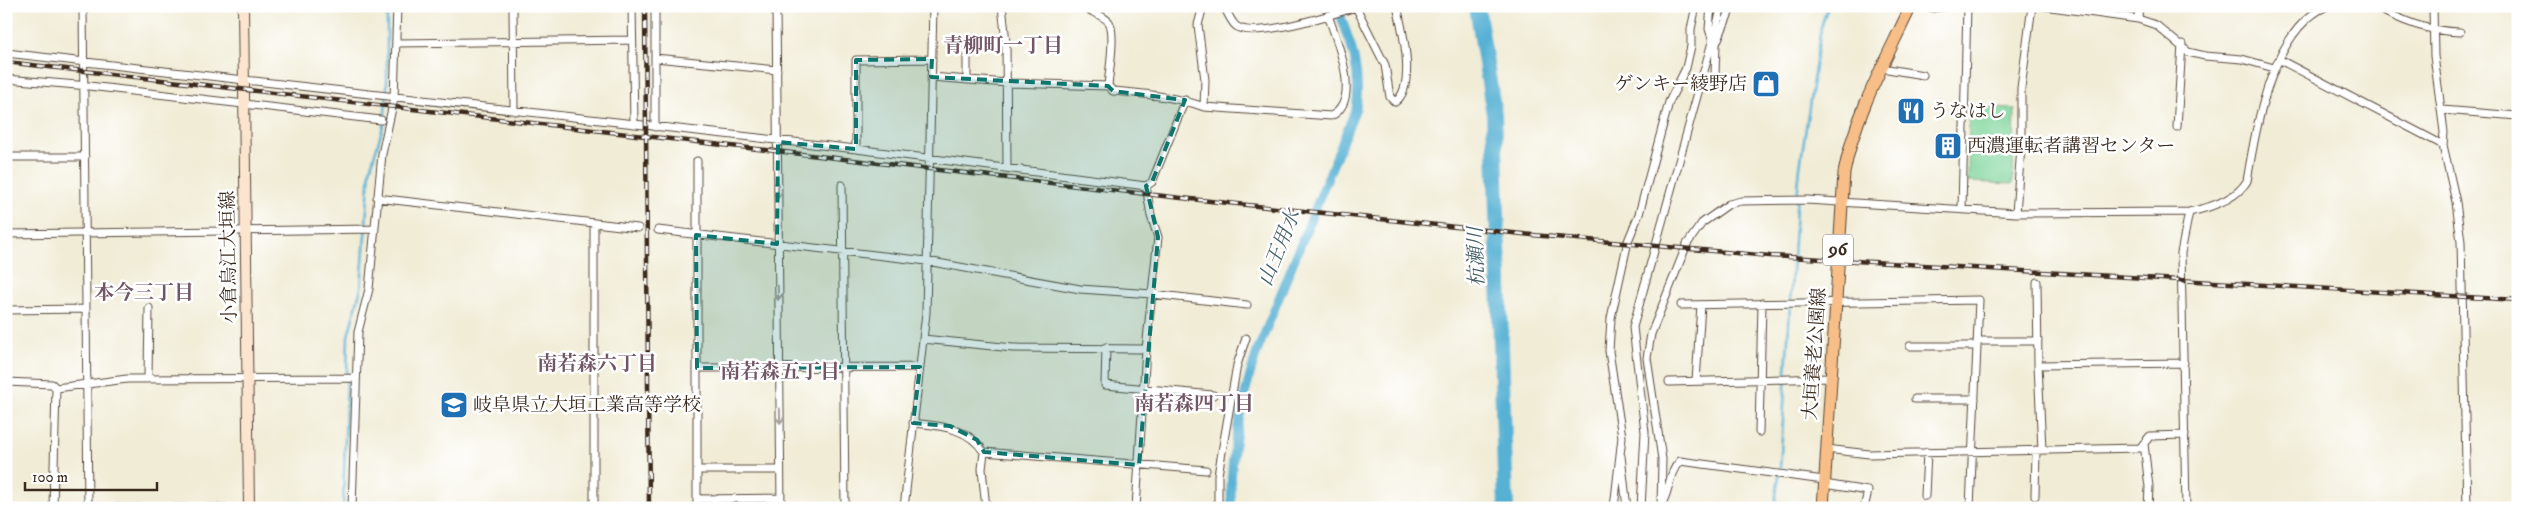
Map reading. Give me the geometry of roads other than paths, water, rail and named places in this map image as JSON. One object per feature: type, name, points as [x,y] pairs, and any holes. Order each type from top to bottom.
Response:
[{"type":"main road","name":"小倉烏江大垣線","points":[[243,6],[248,508]]},
{"type":"main road","name":"大垣養老公園線","points":[[1823,508],[1841,202],[1849,146],[1911,6]]},
{"type":"street","points":[[83,6],[88,508]]},
{"type":"street","points":[[352,508],[354,378],[358,332],[368,289],[382,154],[394,99],[397,6]]},
{"type":"street","points":[[513,6],[514,111]]},
{"type":"street","points":[[632,6],[634,124]]},
{"type":"street","points":[[655,6],[655,127]]},
{"type":"street","points":[[776,6],[781,508]]},
{"type":"street","points":[[904,508],[926,313],[933,6]]},
{"type":"street","points":[[1002,6],[1006,42],[1007,167]]},
{"type":"street","points":[[1081,6],[1104,18],[1110,24],[1112,44],[1108,86]]},
{"type":"street","points":[[1203,6],[1198,25],[1205,80],[1204,107]]},
{"type":"street","points":[[1224,6],[1234,26],[1245,31],[1282,27],[1356,7],[1385,65],[1390,98],[1395,102],[1402,94],[1406,71],[1405,48],[1398,6]]},
{"type":"street","points":[[1614,508],[1621,423],[1609,351],[1611,318],[1628,241],[1638,214],[1669,102],[1686,68],[1696,6]]},
{"type":"street","points":[[1711,6],[1709,30],[1714,42],[1714,75]]},
{"type":"street","points":[[1641,508],[1645,432],[1633,327],[1714,42],[1722,6]]},
{"type":"street","points":[[1714,42],[1732,6]]},
{"type":"street","points":[[1925,6],[1933,8],[1950,6]]},
{"type":"street","points":[[1962,209],[1967,6]]},
{"type":"street","points":[[2016,213],[2021,147],[2021,88],[2032,6]]},
{"type":"street","points":[[2044,6],[2138,18],[2156,25],[2182,44],[2188,52],[2205,56],[2242,59],[2274,68]]},
{"type":"street","points":[[2138,18],[2139,6]]},
{"type":"street","points":[[1660,506],[1662,459],[1649,372],[1648,347],[1655,320],[1687,244],[1702,223],[1729,204],[1741,201],[1807,200],[2016,213],[2188,212],[2206,208],[2231,197],[2243,188],[2247,181],[2258,128],[2274,68],[2292,36],[2304,21],[2327,6]]},
{"type":"street","points":[[2372,6],[2406,22],[2433,31],[2460,32]]},
{"type":"street","points":[[2434,6],[2434,56],[2442,110],[2443,145],[2456,202],[2462,242],[2466,508]]},
{"type":"street","points":[[932,77],[1007,83],[1108,86],[1113,91],[1185,100],[1204,107],[1331,116],[1338,113],[1345,100],[1346,80],[1343,61],[1330,14]]},
{"type":"street","points":[[396,43],[632,40]]},
{"type":"street","points":[[967,40],[967,80]]},
{"type":"street","points":[[2177,127],[2182,44]]},
{"type":"street","points":[[6,53],[394,99],[856,149],[1146,186],[1152,182],[1185,100]]},
{"type":"street","points":[[655,58],[777,70]]},
{"type":"street","points":[[856,149],[856,60],[932,59]]},
{"type":"street","points":[[2280,60],[2443,145]]},
{"type":"street","points":[[1882,68],[1923,75]]},
{"type":"street","points":[[6,78],[381,120]]},
{"type":"street","points":[[2442,110],[2518,116]]},
{"type":"street","points":[[6,157],[85,156]]},
{"type":"street","points":[[697,161],[698,508]]},
{"type":"street","points":[[842,185],[845,508]]},
{"type":"street","points":[[1136,508],[1145,390],[1146,349],[1158,237],[1151,216],[1146,186]]},
{"type":"street","points":[[377,198],[638,228]]},
{"type":"street","points":[[2186,508],[2181,253],[2188,212]]},
{"type":"street","points":[[594,224],[594,508]]},
{"type":"street","points":[[6,234],[373,229]]},
{"type":"street","points":[[658,230],[927,260],[1071,288],[1152,294],[1247,305]]},
{"type":"street","points":[[2035,496],[2039,450],[2037,282]]},
{"type":"street","points":[[1681,305],[1979,300],[1970,508]]},
{"type":"street","points":[[1758,432],[1762,303]]},
{"type":"street","points":[[1696,381],[1701,305]]},
{"type":"street","points":[[148,379],[149,308]]},
{"type":"street","points":[[6,310],[86,309]]},
{"type":"street","points":[[1218,508],[1220,466],[1237,365],[1246,338]]},
{"type":"street","points":[[923,339],[1013,348],[1106,347],[1146,349]]},
{"type":"street","points":[[1910,346],[2038,341]]},
{"type":"street","points":[[1106,347],[1105,385],[1213,396]]},
{"type":"street","points":[[2038,366],[2184,363]]},
{"type":"street","points":[[697,368],[920,367]]},
{"type":"street","points":[[56,388],[148,379],[354,378]]},
{"type":"street","points":[[1669,382],[1831,378]]},
{"type":"street","points":[[6,382],[52,384],[56,388],[53,507],[79,508]]},
{"type":"street","points":[[1915,399],[1975,399]]},
{"type":"street","points":[[914,423],[950,426],[977,440],[984,452],[982,469],[986,508]]},
{"type":"street","points":[[1826,449],[1869,454],[2140,448],[2150,436],[2185,435]]},
{"type":"street","points":[[2144,444],[2149,488],[2148,508]]},
{"type":"street","points":[[1620,446],[1627,508]]},
{"type":"street","points":[[984,452],[1206,470]]},
{"type":"street","points":[[1925,496],[1927,452]]},
{"type":"street","points":[[1660,506],[1666,498],[1674,467],[1680,461],[1824,482],[1868,491],[1864,508]]},
{"type":"street","points":[[697,470],[780,470]]},
{"type":"street","points":[[697,499],[781,498]]},
{"type":"street","points":[[105,508],[226,508]]},
{"type":"waterway","points":[[343,508],[348,336],[361,288],[370,170],[384,123],[387,92],[387,6]]},
{"type":"waterway","name":"山王用水","points":[[1232,508],[1232,471],[1237,429],[1246,388],[1257,352],[1356,108],[1357,81],[1354,56],[1337,6]]},
{"type":"waterway","name":"杭瀬川","points":[[1477,6],[1494,114],[1506,508]]},
{"type":"waterway","points":[[1774,508],[1780,470],[1800,167],[1821,27],[1828,6]]},
{"type":"railway","points":[[645,6],[649,508]]},
{"type":"railway","points":[[6,62],[1172,197],[1532,235],[1770,256],[2518,300]]},
{"type":"place","name":"ゲンキー綾野店","points":[[1766,84]]},
{"type":"place","name":"うなはし","points":[[1911,111]]},
{"type":"place","name":"西濃運転者講習センター","points":[[1948,146]]},
{"type":"place","name":"岐阜県立大垣工業高等学校","points":[[454,405]]},
{"type":"district","name":"青柳町一丁目","points":[[1003,46]]},
{"type":"district","name":"本今三丁目","points":[[144,293]]},
{"type":"district","name":"南若森六丁目","points":[[597,364]]},
{"type":"district","name":"南若森五丁目","points":[[780,372]]},
{"type":"district","name":"南若森四丁目","points":[[1194,404]]}]
